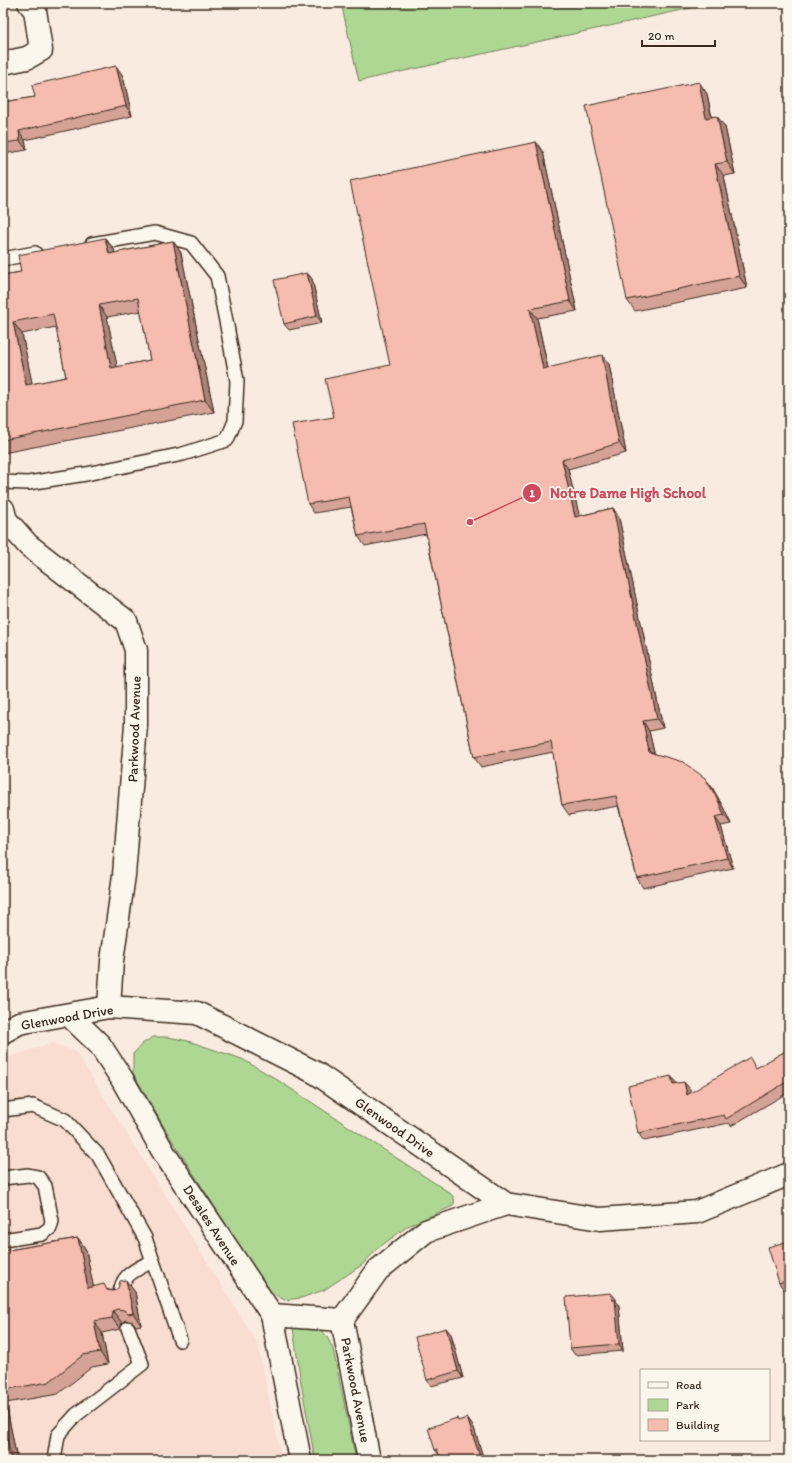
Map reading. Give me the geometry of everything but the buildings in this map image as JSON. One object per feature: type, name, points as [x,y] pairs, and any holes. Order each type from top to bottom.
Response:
[{"type":"street","points":[[3,62],[27,58],[40,50],[35,10],[29,3]]},
{"type":"street","name":"Parkwood Avenue","points":[[3,509],[6,520],[28,545],[126,621],[136,650],[136,725],[124,875],[112,961],[109,1007]]},
{"type":"street","name":"Glenwood Drive","points":[[3,1032],[19,1023],[109,1007],[197,1013],[316,1073],[506,1204],[600,1219],[697,1212],[789,1174]]},
{"type":"street","name":"Desales Avenue","points":[[69,1015],[100,1045],[122,1079],[164,1152],[272,1315],[300,1460]]},
{"type":"street","points":[[272,1315],[342,1320],[378,1270],[426,1231],[506,1204]]},
{"type":"street","name":"Parkwood Avenue","points":[[342,1320],[369,1460]]},
{"type":"lane","points":[[3,482],[35,482],[86,474],[182,454],[227,440],[235,421],[237,381],[216,276],[191,243],[155,233],[77,246]]},
{"type":"lane","points":[[3,258],[46,251]]},
{"type":"lane","points":[[3,1110],[33,1106],[66,1120],[98,1155],[144,1238],[180,1340]]},
{"type":"lane","points":[[3,1178],[28,1174],[38,1177],[45,1186],[52,1221],[50,1228],[42,1234],[3,1240]]},
{"type":"lane","points":[[120,1295],[120,1285],[127,1275],[152,1261]]},
{"type":"lane","points":[[54,1460],[58,1435],[76,1415],[142,1364],[128,1328]]},
{"type":"shaded area","points":[[53,1043],[76,1052],[257,1342],[282,1460],[3,1460],[3,1059]]},
{"type":"green space","points":[[341,3],[714,3],[359,81]]},
{"type":"green space","points":[[153,1037],[168,1037],[188,1041],[242,1059],[273,1077],[450,1193],[454,1199],[453,1206],[408,1226],[377,1249],[362,1265],[324,1290],[301,1298],[284,1300],[268,1290],[168,1134],[133,1073],[133,1054],[142,1044]]},
{"type":"green space","points":[[303,1322],[319,1328],[325,1334],[333,1349],[356,1460],[315,1460],[293,1328]]},
{"type":"place","name":"Notre Dame High School","points":[[470,522]]}]
